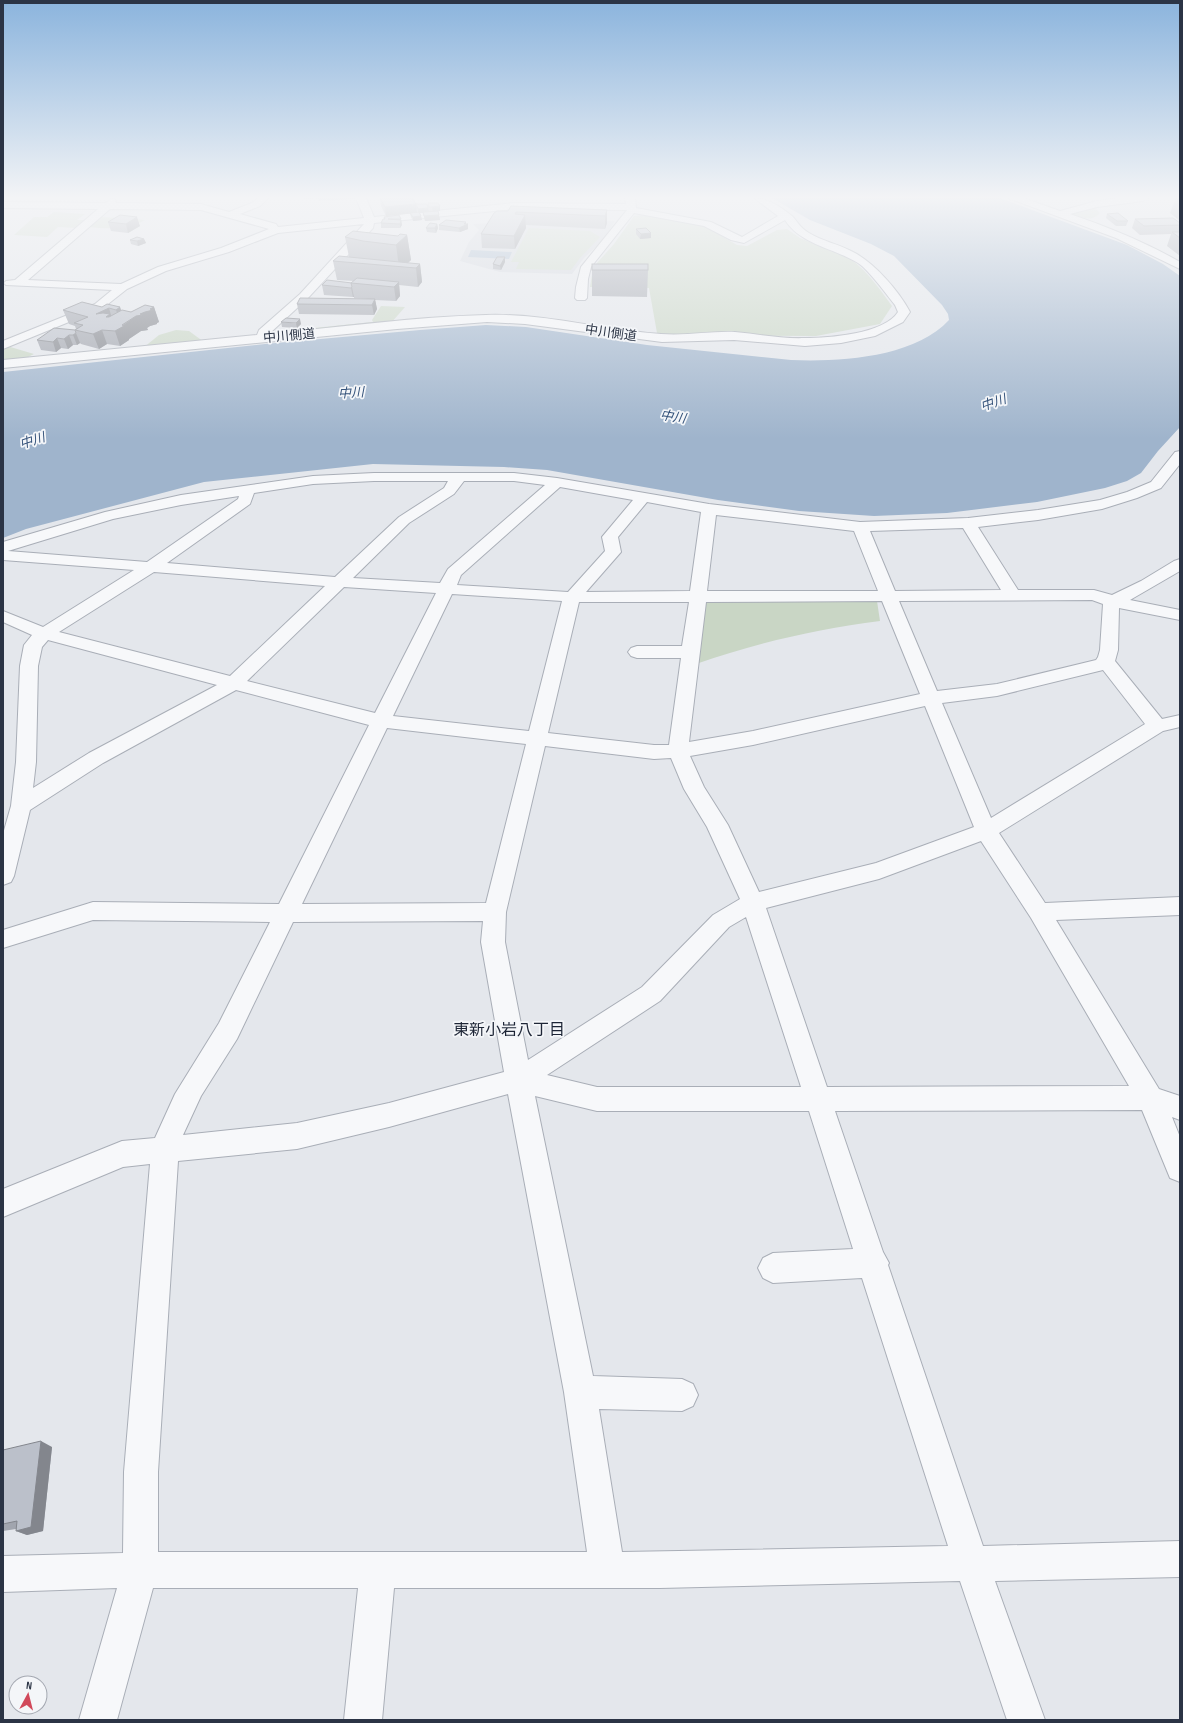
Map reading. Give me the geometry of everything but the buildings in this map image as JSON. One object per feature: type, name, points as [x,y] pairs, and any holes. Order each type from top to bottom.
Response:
[{"type":"street","points":[[18,283],[23,278]]},
{"type":"street","points":[[3,345],[99,306],[123,287],[142,278]]},
{"type":"street","points":[[263,338],[263,333],[304,296],[321,278]]},
{"type":"street","points":[[581,278],[581,298]]},
{"type":"street","name":"中川側道","points":[[3,364],[428,322],[502,318],[662,338],[734,336],[806,342],[841,339],[871,333],[891,325],[903,316],[904,312],[900,304],[878,278]]},
{"type":"street","points":[[3,282],[123,287]]},
{"type":"street","points":[[1156,485],[1180,455]]},
{"type":"street","points":[[3,547],[110,515],[181,500],[248,489],[321,480],[381,476],[514,477],[557,482],[709,508],[784,519],[860,527],[968,523],[1038,515],[1102,504],[1156,485],[1176,484]]},
{"type":"street","points":[[21,806],[96,758],[234,683],[404,520],[449,491],[460,476]]},
{"type":"street","points":[[98,1720],[140,1570],[141,1472],[165,1148],[172,1124],[183,1101],[228,1031],[284,913],[454,573],[557,482]]},
{"type":"street","points":[[3,876],[21,806],[26,762],[29,666],[33,645],[44,634],[149,568],[245,501],[248,489]]},
{"type":"street","points":[[608,1569],[601,1536],[580,1392],[518,1080],[493,942],[495,912],[572,597],[613,552],[610,537],[643,497]]},
{"type":"street","points":[[709,508],[678,751],[694,789],[717,826],[753,902],[820,1099],[972,1564],[1026,1720]]},
{"type":"street","points":[[968,523],[1012,594]]},
{"type":"street","points":[[860,527],[887,596],[986,831],[1039,912],[1150,1098],[1180,1169]]},
{"type":"street","points":[[3,555],[149,568],[572,597],[697,598],[1012,594],[1094,595],[1112,601],[1180,615]]},
{"type":"street","points":[[1112,601],[1135,592],[1161,578],[1180,564]]},
{"type":"street","points":[[1106,662],[1108,654],[1110,611],[1112,601]]},
{"type":"street","points":[[3,616],[44,634],[380,721],[537,740],[654,752],[678,751],[753,738],[931,698],[997,690],[1087,670],[1106,662]]},
{"type":"street","points":[[637,652],[690,652]]},
{"type":"street","points":[[1106,662],[1157,726]]},
{"type":"street","points":[[3,1203],[122,1154],[165,1148],[298,1136],[389,1115],[518,1080],[651,994],[721,921],[753,902],[879,871],[986,831],[1157,726],[1180,721]]},
{"type":"street","points":[[1039,912],[1180,906]]},
{"type":"street","points":[[3,939],[93,911],[284,913],[495,912]]},
{"type":"street","points":[[518,1080],[596,1099],[1150,1098],[1180,1108]]},
{"type":"street","points":[[773,1268],[874,1263]]},
{"type":"street","points":[[580,1392],[682,1395]]},
{"type":"street","points":[[3,1574],[140,1570],[668,1570],[1180,1559]]},
{"type":"street","points":[[363,1720],[378,1570]]},
{"type":"green space","points":[[591,278],[871,278],[892,306],[880,324],[816,336],[671,335],[657,333],[649,288],[590,287]]},
{"type":"green space","points":[[381,306],[405,307],[391,323],[278,334],[274,332],[373,322],[372,320]]},
{"type":"green space","points":[[176,330],[189,331],[204,342],[143,348],[159,335]]},
{"type":"green space","points":[[7,346],[34,354],[26,358],[3,360],[3,347]]},
{"type":"green space","points":[[702,601],[877,601],[880,621],[833,628],[764,643],[696,664]]},
{"type":"water","name":"中川","points":[[916,278],[1180,278],[1180,427],[1158,451],[1141,473],[1127,481],[1105,488],[1037,502],[947,513],[874,516],[799,511],[718,500],[547,470],[504,467],[373,464],[204,482],[26,529],[3,538],[3,372],[265,344],[486,325],[526,327],[647,345],[791,360],[831,360],[875,355],[916,343],[934,333],[949,320],[948,314],[942,305]]},
{"type":"district","name":"東新小岩八丁目","points":[[509,1029]]}]
